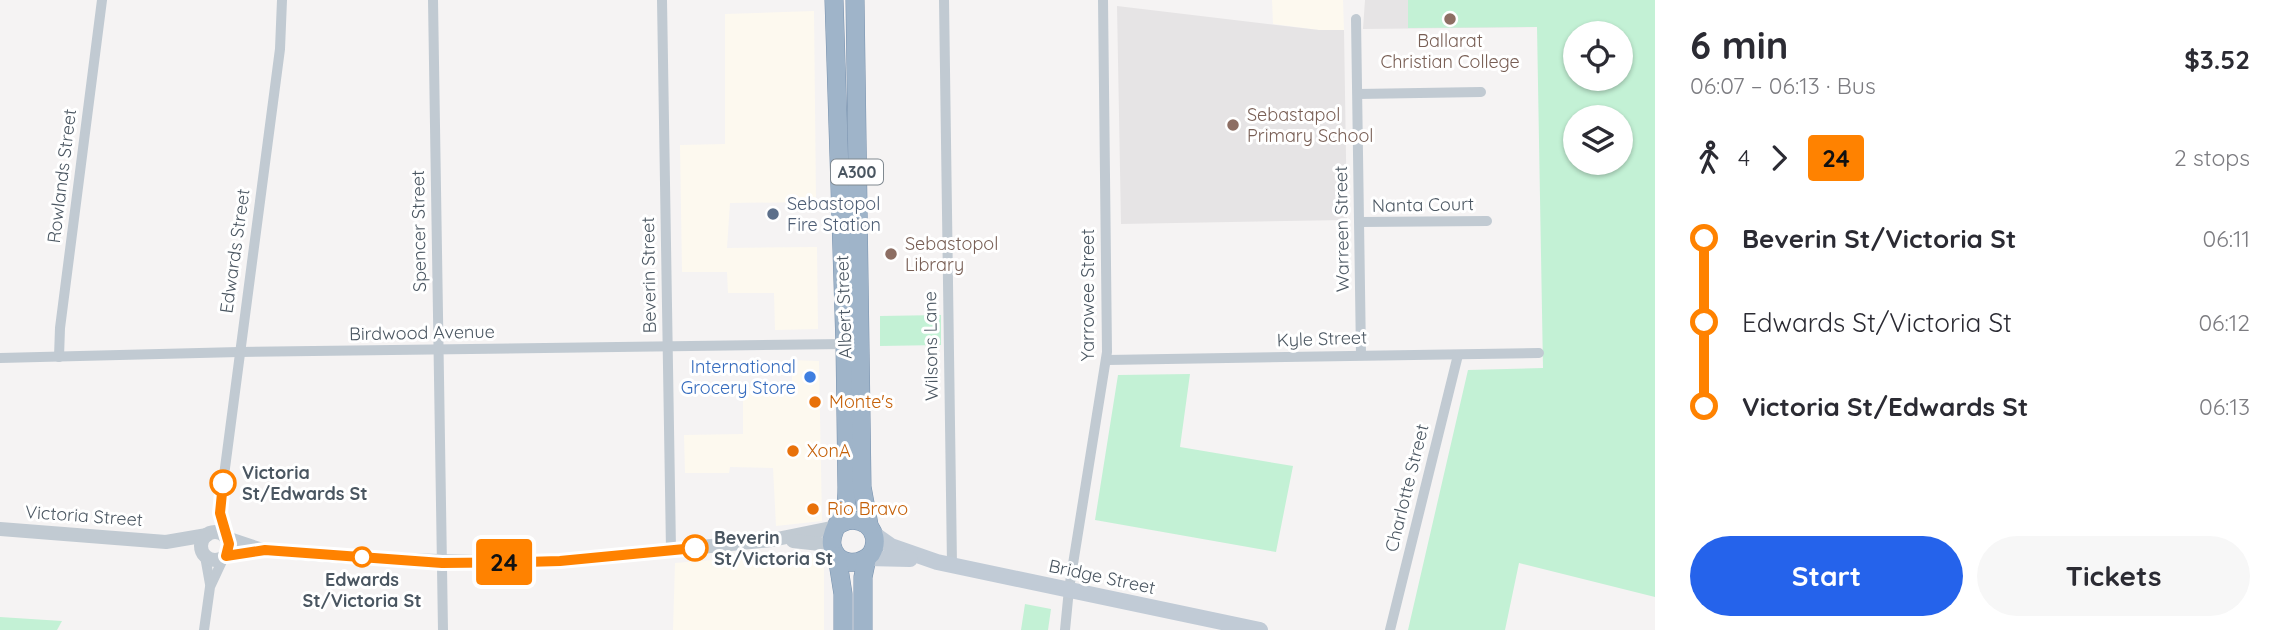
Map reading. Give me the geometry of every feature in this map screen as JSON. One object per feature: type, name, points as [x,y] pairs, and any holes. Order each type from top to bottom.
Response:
[{"type":"highway","name":"Albert Street","points":[[834,0],[847,494],[845,509],[836,527]]},
{"type":"highway","name":"Albert Street","points":[[855,0],[862,487],[871,530]]},
{"type":"highway","points":[[844,630],[843,594],[832,542],[836,527],[852,519],[861,521],[871,530],[875,544],[867,558],[863,577],[863,630]]},
{"type":"highway","points":[[836,554],[845,561],[854,563],[867,558]]},
{"type":"main road","points":[[871,530],[891,546],[945,563]]},
{"type":"main road","points":[[867,558],[945,563]]},
{"type":"main road","name":"Bridge Street","points":[[945,563],[1260,630]]},
{"type":"street","name":"Rowlands Street","points":[[59,357],[102,0]]},
{"type":"street","name":"Edwards Street","points":[[208,534],[220,506],[280,49],[282,0]]},
{"type":"street","name":"Spencer Street","points":[[433,0],[443,630]]},
{"type":"street","name":"Beverin Street","points":[[663,0],[671,550]]},
{"type":"street","name":"Wilsons Lane","points":[[944,0],[945,563]]},
{"type":"street","name":"Yarrowee Street","points":[[1065,630],[1069,589],[1107,360],[1103,0]]},
{"type":"street","name":"Warreen Street","points":[[1356,19],[1361,355]]},
{"type":"street","points":[[1358,94],[1481,92]]},
{"type":"street","name":"Nanta Court","points":[[1360,222],[1487,222]]},
{"type":"street","name":"Birdwood Avenue","points":[[0,358],[845,344]]},
{"type":"street","name":"Kyle Street","points":[[1107,360],[1539,353]]},
{"type":"street","name":"Charlotte Street","points":[[1390,630],[1458,355]]},
{"type":"street","name":"Edwards Street","points":[[220,506],[226,537]]},
{"type":"street","points":[[204,555],[214,560],[265,550],[442,563],[560,561],[772,540],[836,527]]},
{"type":"street","name":"Victoria Street","points":[[0,529],[166,542],[184,541],[208,534]]},
{"type":"street","points":[[210,587],[201,544],[208,534],[216,532],[265,550]]},
{"type":"street","points":[[204,630],[210,587],[229,548],[226,537]]},
{"type":"street","points":[[772,540],[817,544],[836,554]]},
{"type":"street","name":"Victoria Street","points":[[166,542],[204,555]]},
{"type":"shaded area","points":[[1272,0],[1343,0],[1344,30],[1319,30],[1273,24]]},
{"type":"shaded area","name":"Ballarat Christian College","points":[[1365,0],[1537,0],[1537,27],[1363,29]]},
{"type":"shaded area","name":"Sebastapol Primary School","points":[[1117,6],[1319,30],[1344,30],[1347,220],[1121,224]]},
{"type":"shaded area","points":[[814,11],[816,202],[730,203],[727,248],[817,247],[818,329],[775,330],[774,293],[728,293],[727,272],[682,272],[680,145],[725,144],[725,14]]},
{"type":"shaded area","points":[[792,360],[819,361],[822,521],[776,526],[773,468],[730,467],[729,473],[685,473],[684,435],[743,434],[743,387],[792,387]]},
{"type":"shaded area","points":[[772,555],[824,556],[824,630],[673,630],[675,563]]},
{"type":"green space","points":[[1408,0],[1655,0],[1655,597],[1519,563],[1505,630],[1408,630],[1468,370],[1543,368],[1537,27],[1408,28]]},
{"type":"green space","points":[[941,315],[941,345],[880,346],[880,316]]},
{"type":"green space","points":[[1190,374],[1180,447],[1293,466],[1276,552],[1095,520],[1118,375]]},
{"type":"green space","points":[[1025,604],[1051,609],[1048,630],[1021,630]]},
{"type":"green space","points":[[0,617],[62,621],[57,630],[0,630]]},
{"type":"bus line","name":"24","points":[[223,483],[220,513],[229,544],[226,556],[265,550],[442,563],[525,562],[695,548]]},
{"type":"place","name":"Ballarat Christian College","points":[[1450,19]]},
{"type":"place","name":"Sebastapol Primary School","points":[[1233,125]]},
{"type":"place","name":"Sebastopol Fire Station","points":[[773,214]]},
{"type":"place","name":"Sebastopol Library","points":[[891,254]]},
{"type":"place","name":"International Grocery Store","points":[[810,377]]},
{"type":"place","name":"Monte's","points":[[815,402]]},
{"type":"place","name":"XonA","points":[[793,451]]},
{"type":"place","name":"Victoria St/Edwards St","points":[[223,483]]},
{"type":"place","name":"Rio Bravo","points":[[813,509]]},
{"type":"place","name":"Beverin St/Victoria St","points":[[695,548]]},
{"type":"place","name":"Edwards St/Victoria St","points":[[362,557]]}]
